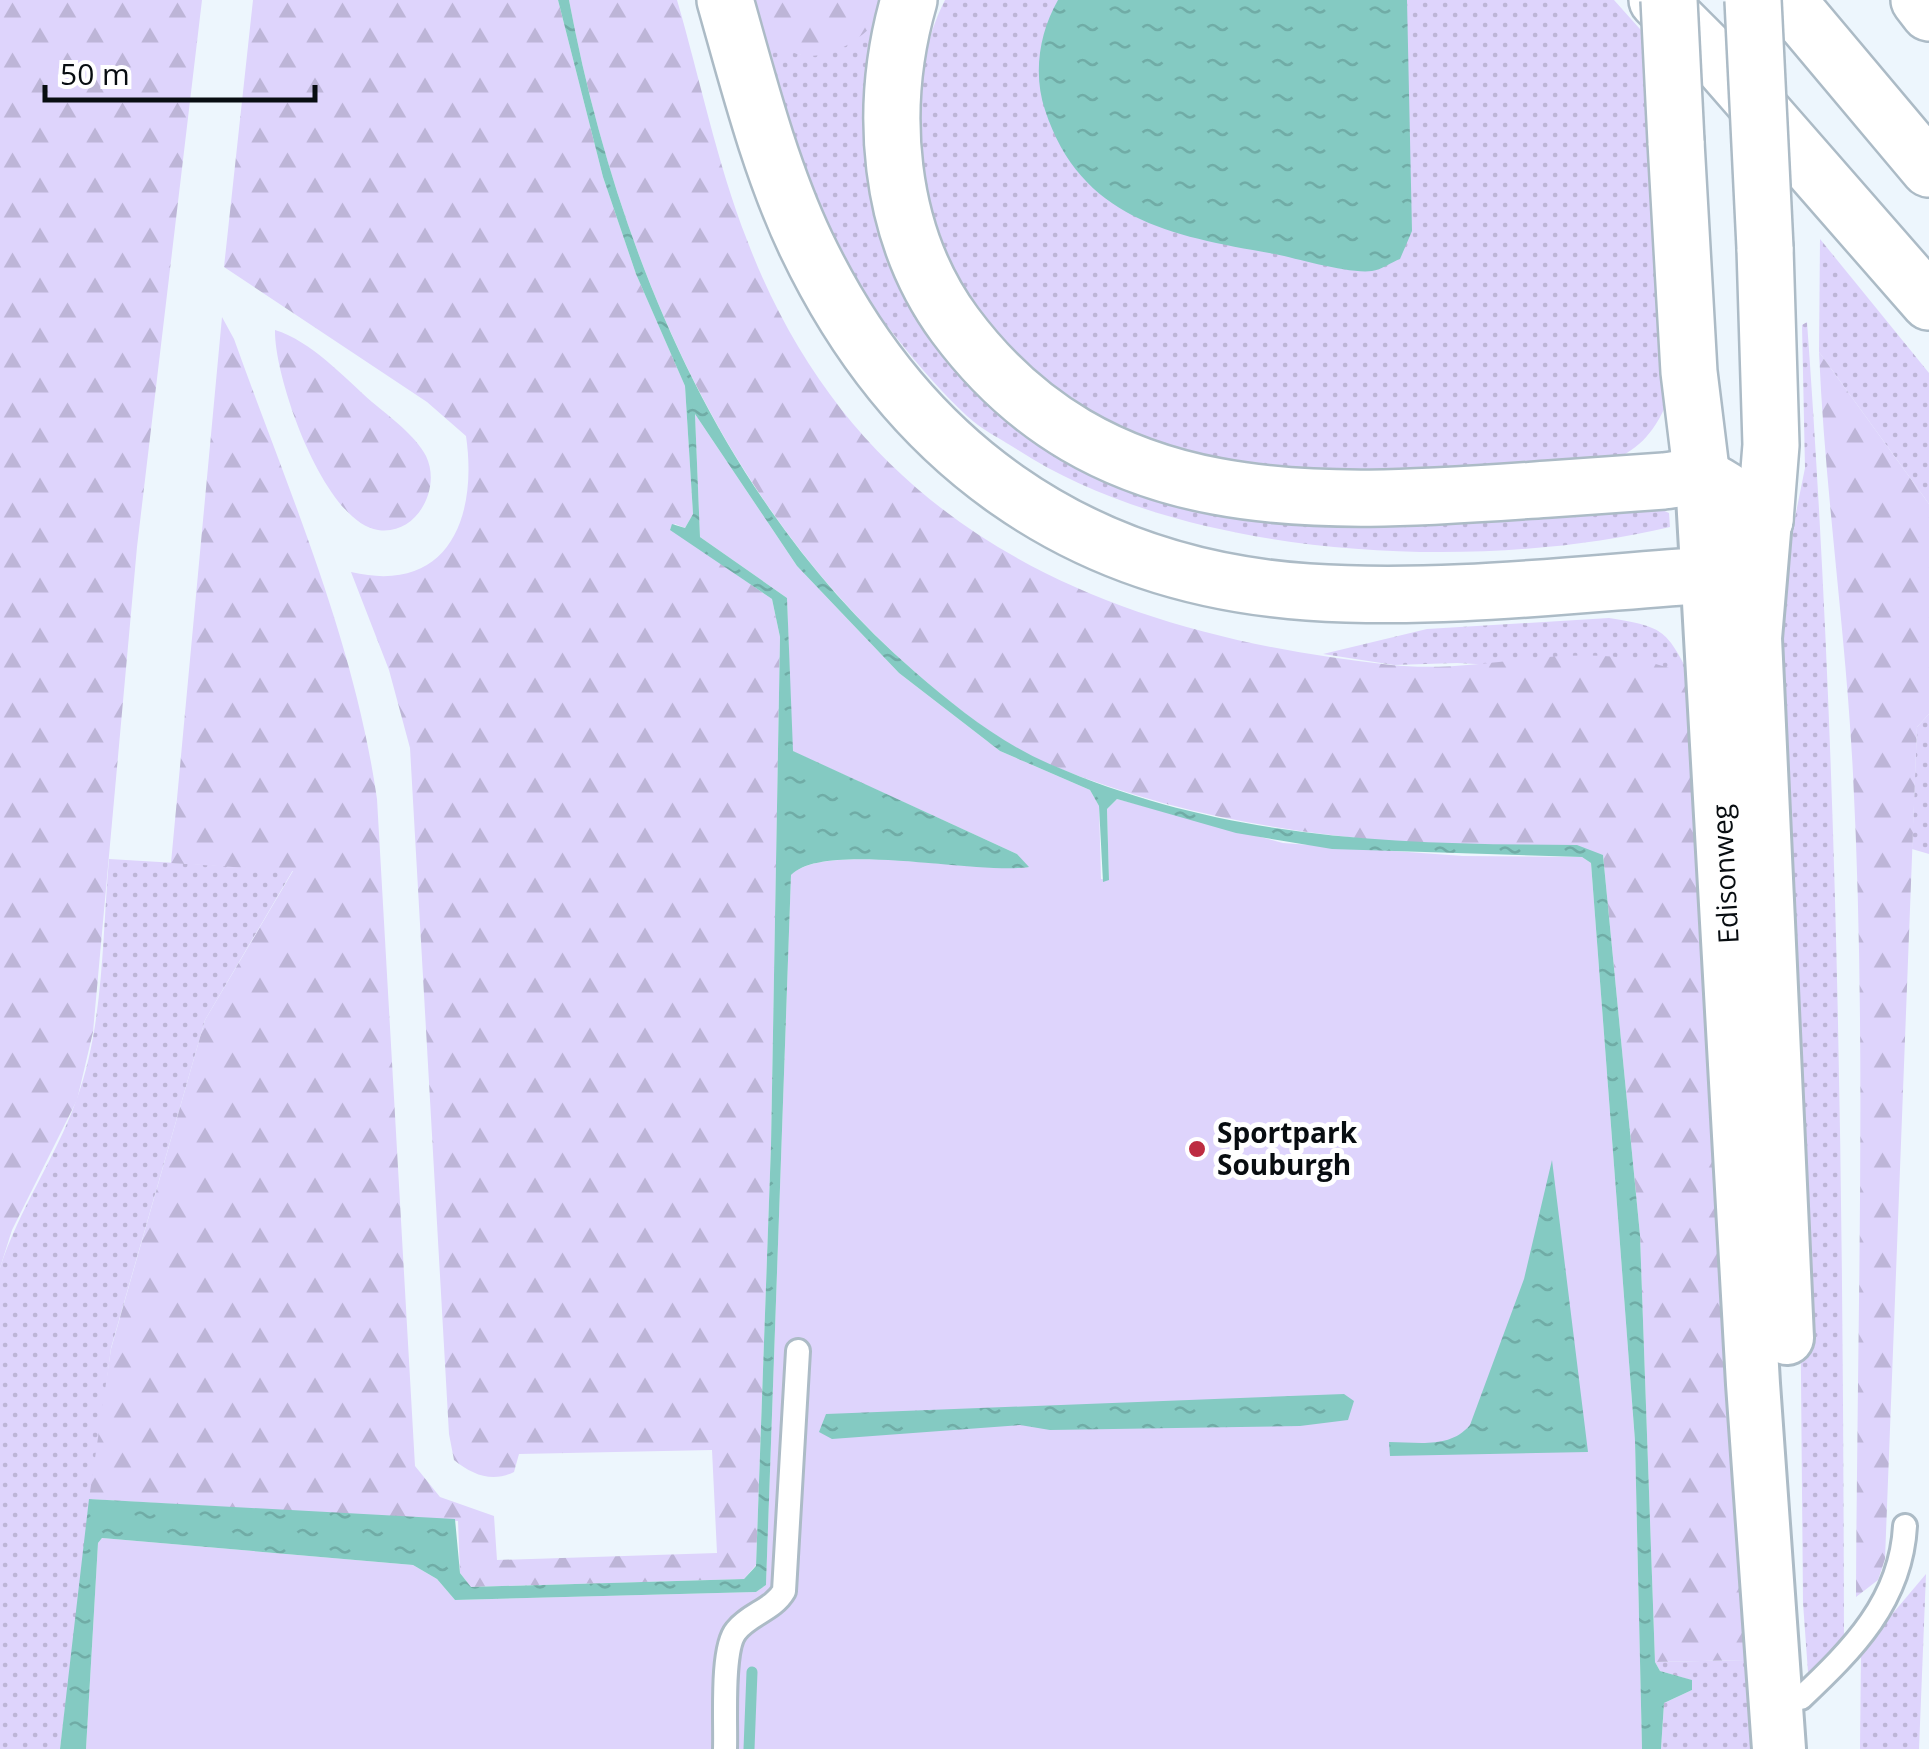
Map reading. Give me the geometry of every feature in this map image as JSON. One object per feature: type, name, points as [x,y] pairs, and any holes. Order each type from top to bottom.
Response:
[{"type":"main road","points":[[725,0],[762,124],[805,242],[855,334],[930,429],[973,468],[1013,495],[1142,560],[1305,592],[1438,592],[1709,575],[1764,520],[1702,478],[1364,502],[1261,494],[1185,480],[1102,452],[1042,412],[985,366],[942,306],[912,246],[896,181],[891,88],[909,0]]},
{"type":"main road","points":[[1658,0],[1720,63]]},
{"type":"main road","points":[[1670,0],[1720,63],[1929,302]]},
{"type":"main road","name":"Edisonweg","points":[[1670,0],[1689,372],[1702,478]]},
{"type":"main road","name":"Edisonweg","points":[[1753,0],[1770,445],[1764,520]]},
{"type":"main road","points":[[1787,0],[1929,169]]},
{"type":"main road","points":[[1919,0],[1929,13]]},
{"type":"street","name":"Edisonweg","points":[[1702,478],[1753,1384],[1779,1749]]},
{"type":"street","name":"Edisonweg","points":[[1764,520],[1755,638],[1802,1724]]},
{"type":"lane","points":[[726,1749],[729,1644],[742,1624],[778,1601],[784,1591],[798,1351]]},
{"type":"lane","points":[[1802,1724],[1886,1599],[1903,1556],[1904,1526]]},
{"type":"green space","points":[[0,0],[202,0],[137,547],[93,1032],[77,1100],[12,1230],[0,1268]]},
{"type":"green space","points":[[253,0],[558,0],[603,177],[636,274],[685,386],[693,514],[685,528],[675,524],[670,529],[772,599],[780,637],[771,1145],[756,1565],[744,1579],[471,1587],[460,1573],[458,1521],[89,1499],[111,1349],[205,1020],[293,871],[171,863],[222,317],[234,339],[336,623],[353,681],[377,799],[415,1466],[440,1497],[494,1516],[497,1560],[717,1553],[712,1450],[519,1454],[514,1472],[498,1477],[468,1470],[454,1460],[449,1434],[410,748],[389,670],[351,572],[384,576],[412,572],[433,561],[449,543],[467,495],[466,436],[427,402],[224,267]]},
{"type":"green space","points":[[569,0],[677,0],[736,211],[794,340],[853,424],[922,493],[1001,549],[1089,593],[1183,626],[1285,650],[1429,667],[1615,657],[1652,663],[1690,676],[1747,1660],[1655,1662],[1640,1235],[1603,855],[1392,842],[1256,824],[1189,810],[1121,791],[1016,748],[916,673],[847,606],[786,531],[733,452],[687,367],[648,278],[616,187],[589,94]]},
{"type":"green space","points":[[742,0],[890,0],[876,22],[854,41],[814,56],[795,53],[751,33]]},
{"type":"green space","points":[[945,0],[1614,0],[1648,38],[1667,403],[1656,424],[1643,441],[1605,464],[1411,473],[1312,471],[1217,460],[1128,434],[1050,389],[985,322],[938,228],[930,200],[920,142],[921,83],[934,27]]},
{"type":"green space","points":[[886,9],[903,272],[1108,474],[1647,503],[1669,513],[1670,527],[1511,550],[1424,552],[1335,547],[1248,535],[1164,515],[1087,487],[985,430],[948,398],[912,357],[832,244],[751,33],[774,39],[801,55]]},
{"type":"green space","points":[[1820,239],[1929,373],[1929,504],[1819,352]]},
{"type":"green space","points":[[1807,322],[1833,817],[1844,1643],[1817,1671],[1808,1672],[1803,1603],[1800,1266],[1773,626],[1805,468],[1802,325]]},
{"type":"green space","points":[[275,330],[301,342],[326,361],[421,448],[431,482],[422,508],[404,526],[378,530],[358,521],[321,476],[293,412]]},
{"type":"green space","points":[[1819,352],[1929,504],[1929,714],[1917,727],[1885,1559],[1878,1580],[1856,1597],[1860,1082],[1857,877],[1850,721]]},
{"type":"green space","name":"Sportpark Souburgh","points":[[695,414],[797,566],[899,673],[1000,751],[1090,790],[1099,806],[1101,879],[1109,880],[1107,809],[1117,799],[1283,843],[1463,856],[1582,857],[1591,863],[1635,1441],[1642,1749],[86,1749],[98,1543],[102,1538],[413,1565],[437,1579],[455,1600],[756,1592],[766,1585],[791,875],[809,865],[835,860],[1028,867],[1017,854],[792,751],[787,598],[700,537]]},
{"type":"green space","points":[[1609,618],[1660,632],[1675,648],[1690,676],[1457,663],[1394,665],[1323,654],[1427,629]]},
{"type":"green space","points":[[1929,714],[1929,854],[1912,849],[1917,727]]},
{"type":"green space","points":[[109,859],[293,870],[205,1020],[111,1348],[60,1749],[0,1749],[0,1268],[67,1122],[85,1072],[100,981]]},
{"type":"green space","points":[[1926,1574],[1919,1749],[1860,1749],[1861,1651]]},
{"type":"green space","points":[[1747,1660],[1752,1749],[1661,1749],[1664,1703],[1692,1690],[1691,1680],[1660,1671],[1655,1662]]},
{"type":"water","points":[[558,0],[569,0],[589,94],[615,187],[648,278],[686,366],[732,451],[785,531],[846,605],[947,699],[997,735],[1052,765],[1181,809],[1310,833],[1441,843],[1577,845],[1603,855],[1640,1235],[1655,1662],[1660,1671],[1692,1680],[1692,1690],[1664,1703],[1661,1749],[1642,1749],[1635,1441],[1591,863],[1582,857],[1332,849],[1236,833],[1117,799],[1107,809],[1109,880],[1103,882],[1099,806],[1090,790],[1000,751],[899,673],[797,566],[695,414],[700,537],[787,598],[793,751],[1017,854],[1029,867],[835,860],[809,865],[791,875],[766,1585],[756,1592],[455,1600],[437,1579],[413,1565],[102,1538],[98,1543],[86,1749],[60,1749],[89,1499],[455,1519],[460,1573],[471,1587],[744,1579],[756,1566],[771,1145],[780,637],[772,599],[670,530],[672,524],[685,528],[693,514],[685,386],[636,274],[603,177]]},
{"type":"water","points":[[1058,0],[1407,0],[1412,231],[1400,259],[1372,271],[1324,266],[1166,230],[1106,199],[1082,176],[1061,147],[1041,96],[1040,54],[1046,26]]},
{"type":"water","points":[[1552,1160],[1588,1452],[1390,1456],[1389,1442],[1443,1441],[1470,1425],[1524,1279]]},
{"type":"water","points":[[1344,1394],[1354,1401],[1348,1420],[1300,1426],[1050,1430],[1020,1425],[832,1439],[819,1432],[826,1414]]},
{"type":"waterway","points":[[749,1749],[752,1672]]},
{"type":"place","name":"Sportpark Souburgh","points":[[1197,1149]]}]
